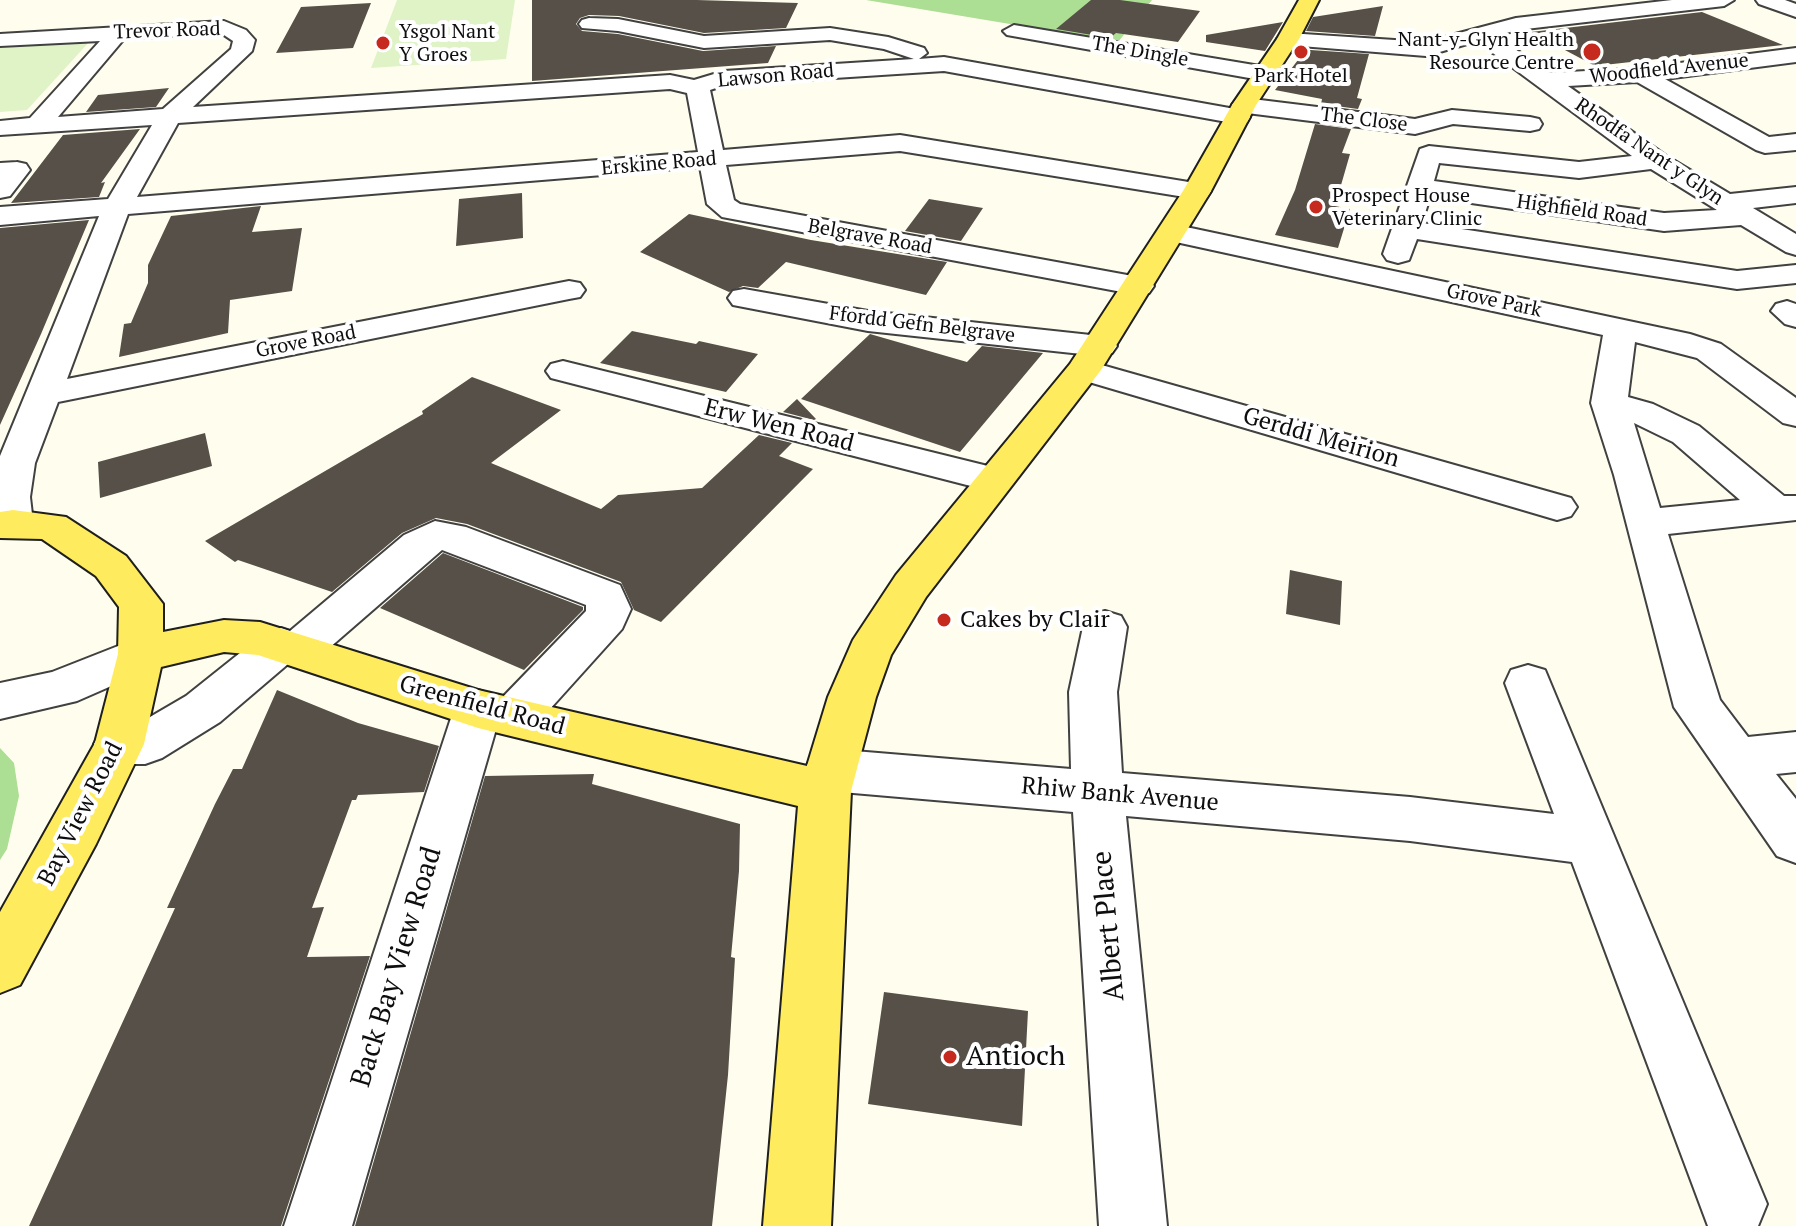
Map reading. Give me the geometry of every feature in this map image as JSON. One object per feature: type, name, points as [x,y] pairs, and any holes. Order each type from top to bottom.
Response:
[{"type":"main road","points":[[797,1226],[828,780],[869,652],[911,586],[1092,358],[1172,233],[1309,0]]},
{"type":"main road","name":"Bay View Road","points":[[0,966],[77,828],[119,744],[141,654],[141,604],[111,566],[52,527],[6,524]]},
{"type":"main road","name":"Greenfield Road","points":[[141,654],[224,636],[260,639],[496,713],[828,780]]},
{"type":"street","points":[[1259,84],[1408,50],[1444,46],[1516,24],[1669,2],[1724,0]]},
{"type":"street","points":[[1765,1],[1796,11]]},
{"type":"street","points":[[589,24],[618,25],[704,42],[830,34],[888,43],[936,64]]},
{"type":"street","name":"Trevor Road","points":[[0,40],[224,27],[239,34],[244,40],[241,51],[169,117]]},
{"type":"street","name":"The Dingle","points":[[1019,27],[1259,84]]},
{"type":"street","points":[[37,126],[118,33]]},
{"type":"street","name":"Rhodfa Nant y Glyn","points":[[1474,35],[1494,43],[1656,161],[1796,246]]},
{"type":"street","name":"Woodfield Avenue","points":[[1543,80],[1641,75],[1796,55]]},
{"type":"street","name":"Lawson Road","points":[[169,117],[670,82],[698,88],[724,78],[936,64],[1259,84]]},
{"type":"street","points":[[1641,75],[1765,145],[1796,142]]},
{"type":"street","name":"The Close","points":[[1259,84],[1415,127],[1460,117],[1530,124]]},
{"type":"street","name":"Belgrave Road","points":[[698,88],[721,204],[732,211],[1138,286]]},
{"type":"street","points":[[0,128],[169,117]]},
{"type":"street","points":[[6,524],[16,463],[117,207],[169,117]]},
{"type":"street","name":"Erskine Road","points":[[0,216],[914,144],[1197,191]]},
{"type":"street","points":[[1390,280],[1432,154],[1579,170],[1656,161]]},
{"type":"street","points":[[0,171],[17,170],[0,190]]},
{"type":"street","name":"Highfield Road","points":[[1419,187],[1664,222],[1796,195]]},
{"type":"street","points":[[1406,229],[1737,280],[1796,274]]},
{"type":"street","name":"Grove Park","points":[[1172,233],[1620,328],[1709,351],[1796,415]]},
{"type":"street","name":"Grove Road","points":[[43,394],[569,290]]},
{"type":"street","name":"Ffordd Gefn Belgrave","points":[[744,298],[1092,358]]},
{"type":"street","points":[[1620,328],[1609,403],[1633,475],[1698,707],[1796,840]]},
{"type":"street","name":"Gerddi Meirion","points":[[1092,358],[1557,507]]},
{"type":"street","name":"Erw Wen Road","points":[[563,371],[994,480]]},
{"type":"street","points":[[1609,403],[1640,412],[1686,434],[1786,509]]},
{"type":"street","points":[[1644,523],[1786,509]]},
{"type":"street","points":[[119,744],[145,744],[191,716],[289,647],[435,535],[452,537],[605,596],[609,609],[606,618],[496,713]]},
{"type":"street","name":"Albert Place","points":[[1105,627],[1093,692],[1098,794],[1133,1226]]},
{"type":"street","points":[[0,701],[60,688],[141,654]]},
{"type":"street","points":[[1528,683],[1733,1204]]},
{"type":"street","name":"Back Bay View Road","points":[[318,1226],[496,713]]},
{"type":"street","points":[[1735,758],[1796,752]]},
{"type":"street","name":"Rhiw Bank Avenue","points":[[828,780],[1098,794],[1410,819],[1591,842]]},
{"type":"green space","points":[[397,0],[515,0],[506,59],[371,68]]},
{"type":"green space","points":[[866,0],[1152,0],[1118,42]]},
{"type":"green space","points":[[91,40],[27,110],[0,112],[0,45]]},
{"type":"green space","points":[[0,748],[14,763],[19,796],[7,849],[0,860]]},
{"type":"building","points":[[532,0],[798,3],[786,28],[704,33],[619,16],[589,15],[580,18],[576,24],[582,31],[618,34],[703,51],[776,46],[768,63],[532,81]]},
{"type":"building","points":[[1091,0],[1120,0],[1200,11],[1178,42],[1116,33],[1110,38],[1056,29]]},
{"type":"building","points":[[371,3],[353,48],[276,53],[301,7]]},
{"type":"building","points":[[1383,6],[1375,36],[1306,31],[1313,17]]},
{"type":"building","points":[[1702,12],[1783,45],[1595,66],[1531,32]]},
{"type":"building","points":[[1283,22],[1265,51],[1206,42],[1206,35]]},
{"type":"building","points":[[1296,49],[1369,54],[1357,98],[1362,99],[1358,109],[1321,104],[1322,99],[1275,90],[1301,56],[1292,55]]},
{"type":"building","points":[[169,88],[156,107],[86,112],[98,95]]},
{"type":"building","points":[[1315,124],[1351,129],[1342,153],[1350,154],[1335,206],[1350,209],[1338,248],[1275,235],[1295,190]]},
{"type":"building","points":[[140,129],[101,183],[105,182],[99,197],[11,203],[63,135]]},
{"type":"building","points":[[522,193],[523,238],[456,246],[459,199]]},
{"type":"building","points":[[929,199],[983,208],[961,241],[905,231]]},
{"type":"building","points":[[261,206],[252,232],[302,228],[292,291],[230,300],[228,333],[119,357],[124,324],[131,323],[148,283],[148,265],[171,216]]},
{"type":"building","points":[[689,214],[811,240],[947,262],[926,295],[786,262],[758,288],[743,286],[729,292],[640,252]]},
{"type":"building","points":[[89,220],[41,334],[0,425],[0,228]]},
{"type":"building","points":[[632,331],[758,354],[726,392],[600,363]]},
{"type":"building","points":[[870,334],[967,362],[982,346],[1043,353],[960,452],[801,399]]},
{"type":"building","points":[[472,377],[561,410],[491,463],[601,509],[618,495],[702,488],[759,435],[792,443],[779,456],[813,469],[661,622],[634,610],[621,582],[467,524],[436,518],[402,533],[332,592],[238,560],[235,562],[205,541],[423,414],[422,411]]},
{"type":"building","points":[[797,399],[816,419],[783,412]]},
{"type":"building","points":[[205,433],[212,466],[100,498],[98,462]]},
{"type":"building","points":[[443,553],[583,607],[583,610],[524,670],[380,608]]},
{"type":"building","points":[[1290,570],[1342,581],[1340,625],[1286,614]]},
{"type":"building","points":[[277,690],[358,723],[439,746],[424,792],[358,795],[356,800],[352,800],[312,908],[324,907],[307,957],[370,956],[281,1226],[29,1226],[175,908],[167,908],[215,804],[233,769],[242,769]]},
{"type":"building","points":[[594,774],[592,784],[740,824],[731,957],[735,958],[728,1075],[712,1226],[355,1226],[485,776]]},
{"type":"building","name":"Antioch","points":[[884,992],[1028,1011],[1022,1126],[868,1104]]},
{"type":"place","name":"Ysgol Nant Y Groes","points":[[383,43]]},
{"type":"place","name":"Park Hotel","points":[[1301,52]]},
{"type":"place","name":"Nant-y-Glyn Health Resource Centre","points":[[1592,52]]},
{"type":"place","name":"Prospect House Veterinary Clinic","points":[[1316,207]]},
{"type":"place","name":"Cakes by Clair","points":[[944,620]]},
{"type":"place","name":"Antioch","points":[[950,1057]]}]
